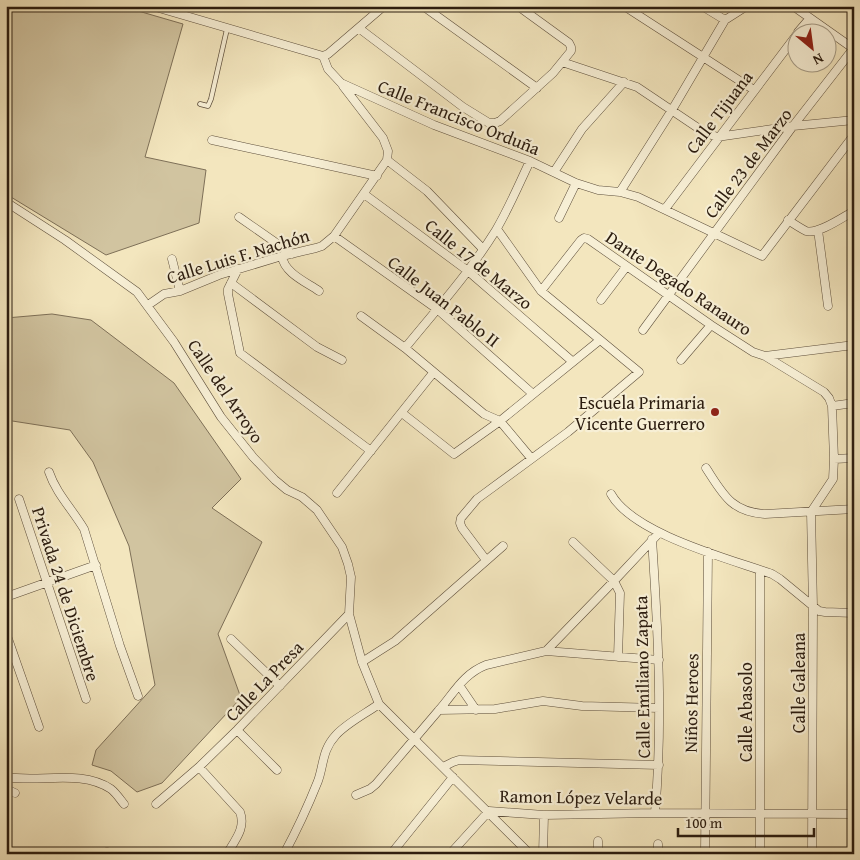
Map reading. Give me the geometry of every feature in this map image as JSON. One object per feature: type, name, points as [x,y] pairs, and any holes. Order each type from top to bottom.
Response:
[{"type":"street","points":[[152,6],[323,56],[360,28],[384,6]]},
{"type":"street","points":[[423,6],[536,88]]},
{"type":"street","points":[[360,28],[463,107],[484,120],[495,123],[500,121],[536,88],[571,51],[569,43],[518,6]]},
{"type":"street","points":[[624,6],[754,90]]},
{"type":"street","points":[[702,6],[725,20]]},
{"type":"street","points":[[620,192],[672,110],[725,20],[747,6]]},
{"type":"street","points":[[793,6],[804,9],[810,18],[854,49]]},
{"type":"street","name":"Calle Tijuana","points":[[807,22],[810,18]]},
{"type":"street","name":"Calle Tijuana","points":[[665,209],[788,46]]},
{"type":"street","name":"Calle 23 de Marzo","points":[[643,330],[793,126],[854,49]]},
{"type":"street","name":"Calle Francisco Orduña","points":[[323,56],[328,69],[341,84],[434,125],[530,161],[576,183],[598,190],[620,192],[638,197],[762,256],[788,220]]},
{"type":"street","points":[[562,62],[637,87],[704,132],[718,138],[793,126],[854,120]]},
{"type":"street","points":[[554,172],[582,129],[624,82]]},
{"type":"street","points":[[341,84],[383,138],[388,151],[387,160],[427,191],[483,250]]},
{"type":"street","points":[[854,136],[788,220],[812,232],[854,211]]},
{"type":"street","points":[[212,140],[377,176]]},
{"type":"street","name":"Calle Luis F. Nachón","points":[[148,305],[164,294],[180,291],[210,278],[322,246],[334,236],[387,160]]},
{"type":"street","points":[[405,348],[483,250],[496,229],[530,161]]},
{"type":"street","points":[[559,218],[576,183]]},
{"type":"street","name":"Calle 17 de Marzo","points":[[364,194],[468,271],[573,362]]},
{"type":"street","name":"Calle del Arroyo","points":[[6,202],[65,240],[137,292],[174,342],[226,424],[253,458],[287,490],[302,498],[317,510],[342,547],[348,564],[351,577],[349,614],[362,662],[379,704],[489,811],[526,852]]},
{"type":"street","points":[[239,217],[292,254]]},
{"type":"street","points":[[486,560],[462,528],[461,518],[477,499],[530,458],[568,432],[639,372],[541,292],[496,229]]},
{"type":"street","points":[[818,230],[828,306]]},
{"type":"street","name":"Calle Juan Pablo II","points":[[334,236],[437,309],[533,394]]},
{"type":"street","name":"Dante Degado Ranauro","points":[[541,292],[584,238],[588,239],[711,325],[753,352],[766,356],[824,392],[832,406]]},
{"type":"street","points":[[282,256],[287,269],[319,291]]},
{"type":"street","points":[[172,259],[180,291]]},
{"type":"street","points":[[601,300],[626,267]]},
{"type":"street","points":[[238,269],[228,294],[240,353],[371,451]]},
{"type":"street","points":[[231,283],[318,347],[342,360]]},
{"type":"street","points":[[361,316],[405,348],[484,414],[500,421],[530,458]]},
{"type":"street","points":[[681,360],[711,325]]},
{"type":"street","points":[[402,413],[454,454],[500,421],[600,340]]},
{"type":"street","points":[[766,356],[854,346]]},
{"type":"street","points":[[337,493],[434,373]]},
{"type":"street","points":[[811,512],[833,479],[832,406],[854,403]]},
{"type":"street","points":[[834,458],[854,458]]},
{"type":"street","points":[[706,468],[724,496],[731,503],[741,510],[753,514],[854,509]]},
{"type":"street","points":[[48,472],[53,485],[74,511],[84,529],[120,646],[138,696]]},
{"type":"street","points":[[611,494],[617,503],[633,517],[659,532],[780,578],[813,607],[825,612],[854,613]]},
{"type":"street","name":"Privada 24 de Diciembre","points":[[19,498],[46,584],[86,699]]},
{"type":"street","name":"Calle Galeana","points":[[811,512],[813,607],[812,854]]},
{"type":"street","points":[[546,651],[659,532]]},
{"type":"street","name":"Calle Emiliano Zapata","points":[[652,539],[659,660],[659,765],[655,813]]},
{"type":"street","points":[[573,542],[614,581],[620,593],[618,657]]},
{"type":"street","points":[[362,662],[395,641],[503,546]]},
{"type":"street","name":"Niños Heroes","points":[[705,854],[708,552]]},
{"type":"street","points":[[6,598],[96,565]]},
{"type":"street","name":"Calle Abasolo","points":[[760,570],[760,854]]},
{"type":"street","name":"Calle La Presa","points":[[156,804],[199,767],[237,730],[349,614]]},
{"type":"street","points":[[6,633],[39,727]]},
{"type":"street","points":[[231,639],[280,686]]},
{"type":"street","points":[[356,795],[376,784],[464,678],[477,669],[546,651],[659,660]]},
{"type":"street","points":[[459,685],[476,710]]},
{"type":"street","points":[[439,710],[496,709],[543,700],[582,706],[659,708]]},
{"type":"street","points":[[284,854],[302,820],[319,778],[323,755],[330,742],[343,728],[379,704]]},
{"type":"street","points":[[237,730],[277,770]]},
{"type":"street","points":[[443,767],[459,760],[659,765]]},
{"type":"street","points":[[199,767],[240,812],[243,820],[241,829],[227,854]]},
{"type":"street","points":[[6,777],[85,779],[99,783],[112,790],[124,804]]},
{"type":"street","points":[[391,854],[453,777]]},
{"type":"street","points":[[6,789],[15,793]]},
{"type":"street","points":[[450,854],[489,811]]},
{"type":"street","name":"Ramon López Velarde","points":[[489,811],[544,815],[655,813],[854,814]]},
{"type":"street","points":[[543,854],[544,815]]},
{"type":"street","points":[[598,841],[598,854]]},
{"type":"street","points":[[658,844],[658,854]]},
{"type":"lane","points":[[200,104],[208,106],[211,99],[227,29]]},
{"type":"shaded area","points":[[9,6],[121,6],[183,24],[145,157],[206,170],[199,223],[106,255],[6,194],[6,13]]},
{"type":"shaded area","points":[[52,314],[91,320],[174,383],[241,479],[212,508],[262,542],[218,634],[241,698],[162,783],[137,792],[111,771],[92,765],[96,750],[155,685],[129,546],[93,462],[70,430],[6,420],[6,318]]},
{"type":"place","name":"Escuela Primaria Vicente Guerrero","points":[[715,412]]}]
